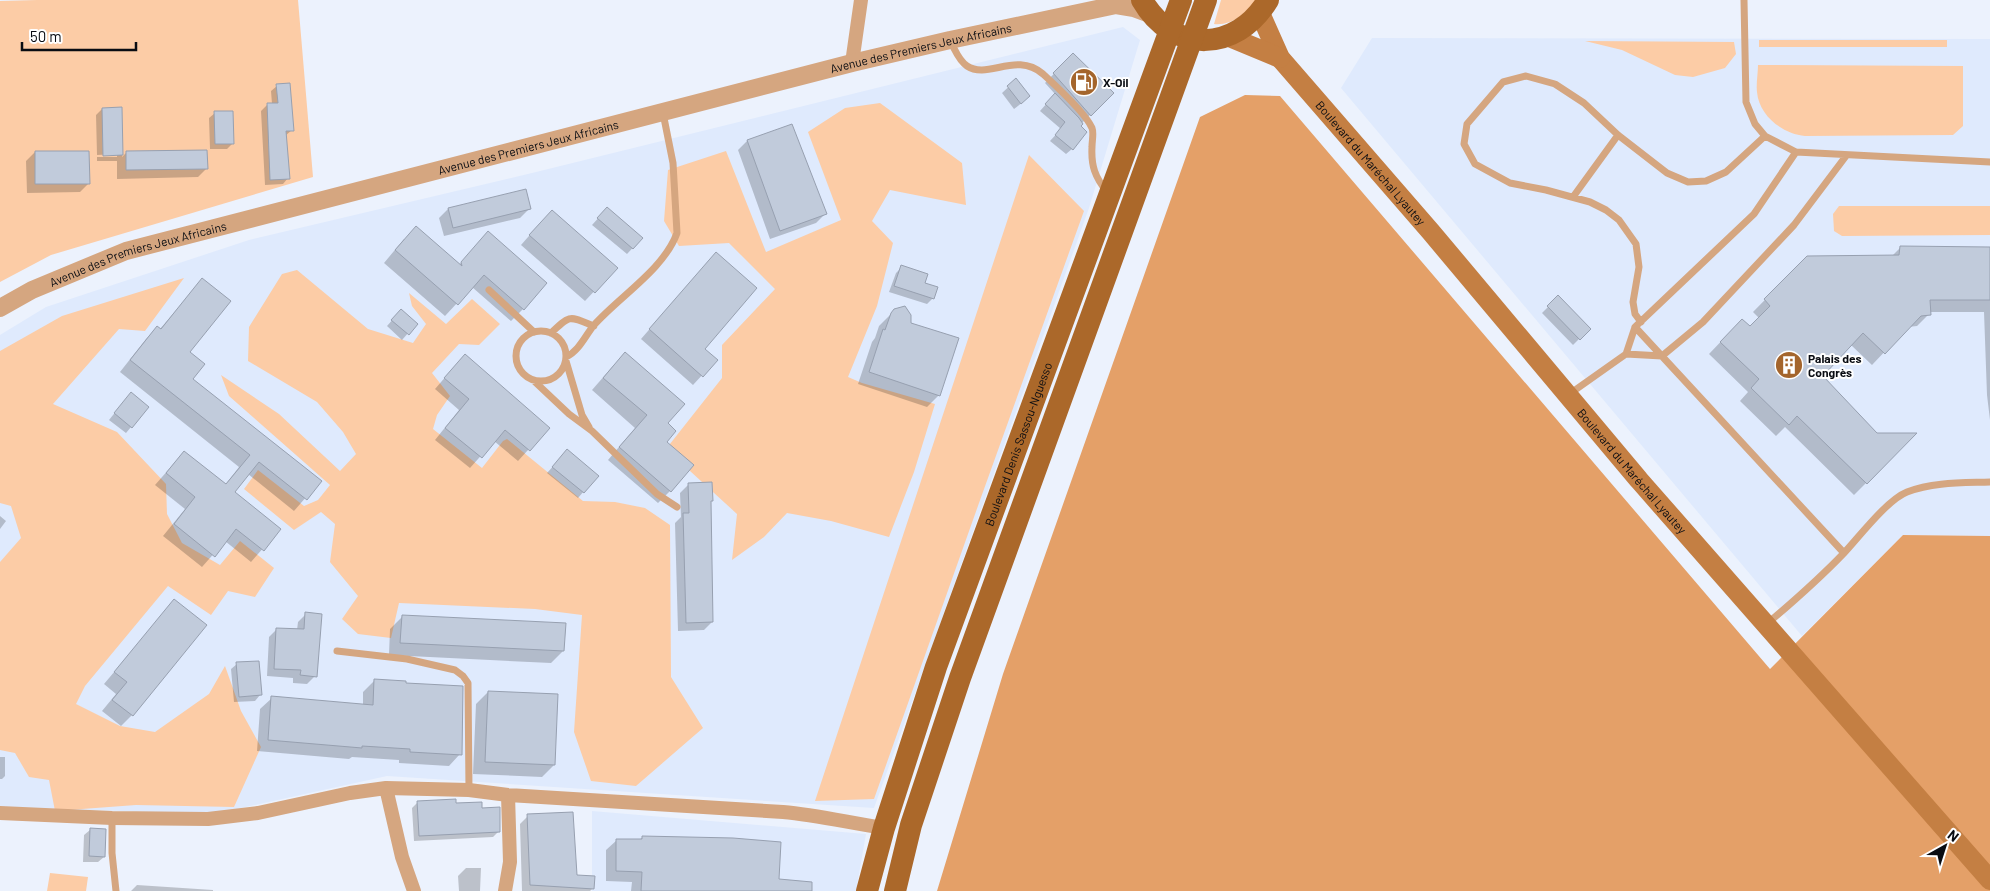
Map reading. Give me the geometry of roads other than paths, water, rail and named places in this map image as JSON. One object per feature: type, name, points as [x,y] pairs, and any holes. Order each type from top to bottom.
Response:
[{"type":"main road","name":"Boulevard Denis Sassou-Nguesso","points":[[867,891],[884,828],[936,667],[1181,0]]},
{"type":"main road","name":"Boulevard Denis Sassou-Nguesso","points":[[895,891],[911,825],[960,678],[1206,0]]},
{"type":"main road","points":[[1146,7],[1170,31],[1192,39],[1210,40],[1227,36],[1245,27],[1264,6]]},
{"type":"main road","name":"Boulevard du Maréchal Lyautey","points":[[1264,6],[1280,58],[1431,232],[1645,487],[1990,880]]},
{"type":"main road","name":"Boulevard du Maréchal Lyautey","points":[[1227,36],[1280,58]]},
{"type":"street","points":[[852,63],[861,0]]},
{"type":"street","name":"Avenue des Premiers Jeux Africains","points":[[1067,14],[1087,0]]},
{"type":"street","name":"Avenue des Premiers Jeux Africains","points":[[0,308],[32,290],[126,251],[852,63],[1067,14],[1116,6],[1146,7]]},
{"type":"street","points":[[0,813],[112,818],[208,819],[230,817],[350,793],[386,788],[469,790],[508,795],[783,812],[814,815],[842,822],[884,828]]},
{"type":"street","points":[[386,788],[402,858],[414,891]]},
{"type":"street","points":[[505,891],[510,862],[508,795]]},
{"type":"lane","points":[[1744,0],[1746,102],[1755,124],[1765,136],[1796,152],[1990,162]]},
{"type":"lane","points":[[950,40],[960,59],[967,66],[977,70],[1014,64],[1023,65],[1037,70],[1064,93],[1091,127],[1094,174],[1109,194]]},
{"type":"lane","points":[[1641,322],[1635,314],[1633,302],[1638,267],[1636,244],[1620,220],[1590,202],[1510,183],[1475,164],[1464,144],[1467,124],[1503,82],[1526,76],[1555,84],[1584,103],[1618,135],[1667,173],[1688,182],[1706,181],[1726,172],[1765,136]]},
{"type":"lane","points":[[533,380],[544,381],[554,378],[562,370],[566,359],[576,351],[594,326],[658,263],[674,241],[677,233],[673,163],[663,113]]},
{"type":"lane","points":[[1573,198],[1618,135]]},
{"type":"lane","points":[[1568,395],[1626,354],[1635,328],[1754,214],[1796,152]]},
{"type":"lane","points":[[1626,354],[1662,356],[1703,322],[1794,225],[1846,156]]},
{"type":"lane","points":[[489,290],[534,332]]},
{"type":"lane","points":[[551,333],[566,319],[572,317],[594,326]]},
{"type":"lane","points":[[1635,328],[1844,553]]},
{"type":"lane","points":[[592,431],[582,415],[564,348],[560,340],[551,333],[534,332],[526,336],[516,351],[516,360],[525,376],[533,380],[569,414],[592,431],[644,482],[677,507]]},
{"type":"lane","points":[[1766,625],[1844,553],[1878,515],[1905,493],[1929,486],[1990,482]]},
{"type":"lane","points":[[337,651],[407,659],[455,670],[463,676],[468,684],[469,790]]},
{"type":"lane","points":[[112,818],[116,891]]},
{"type":"place","name":"X-Oil","points":[[1084,82]]},
{"type":"place","name":"Palais des Congrès","points":[[1789,365]]}]
